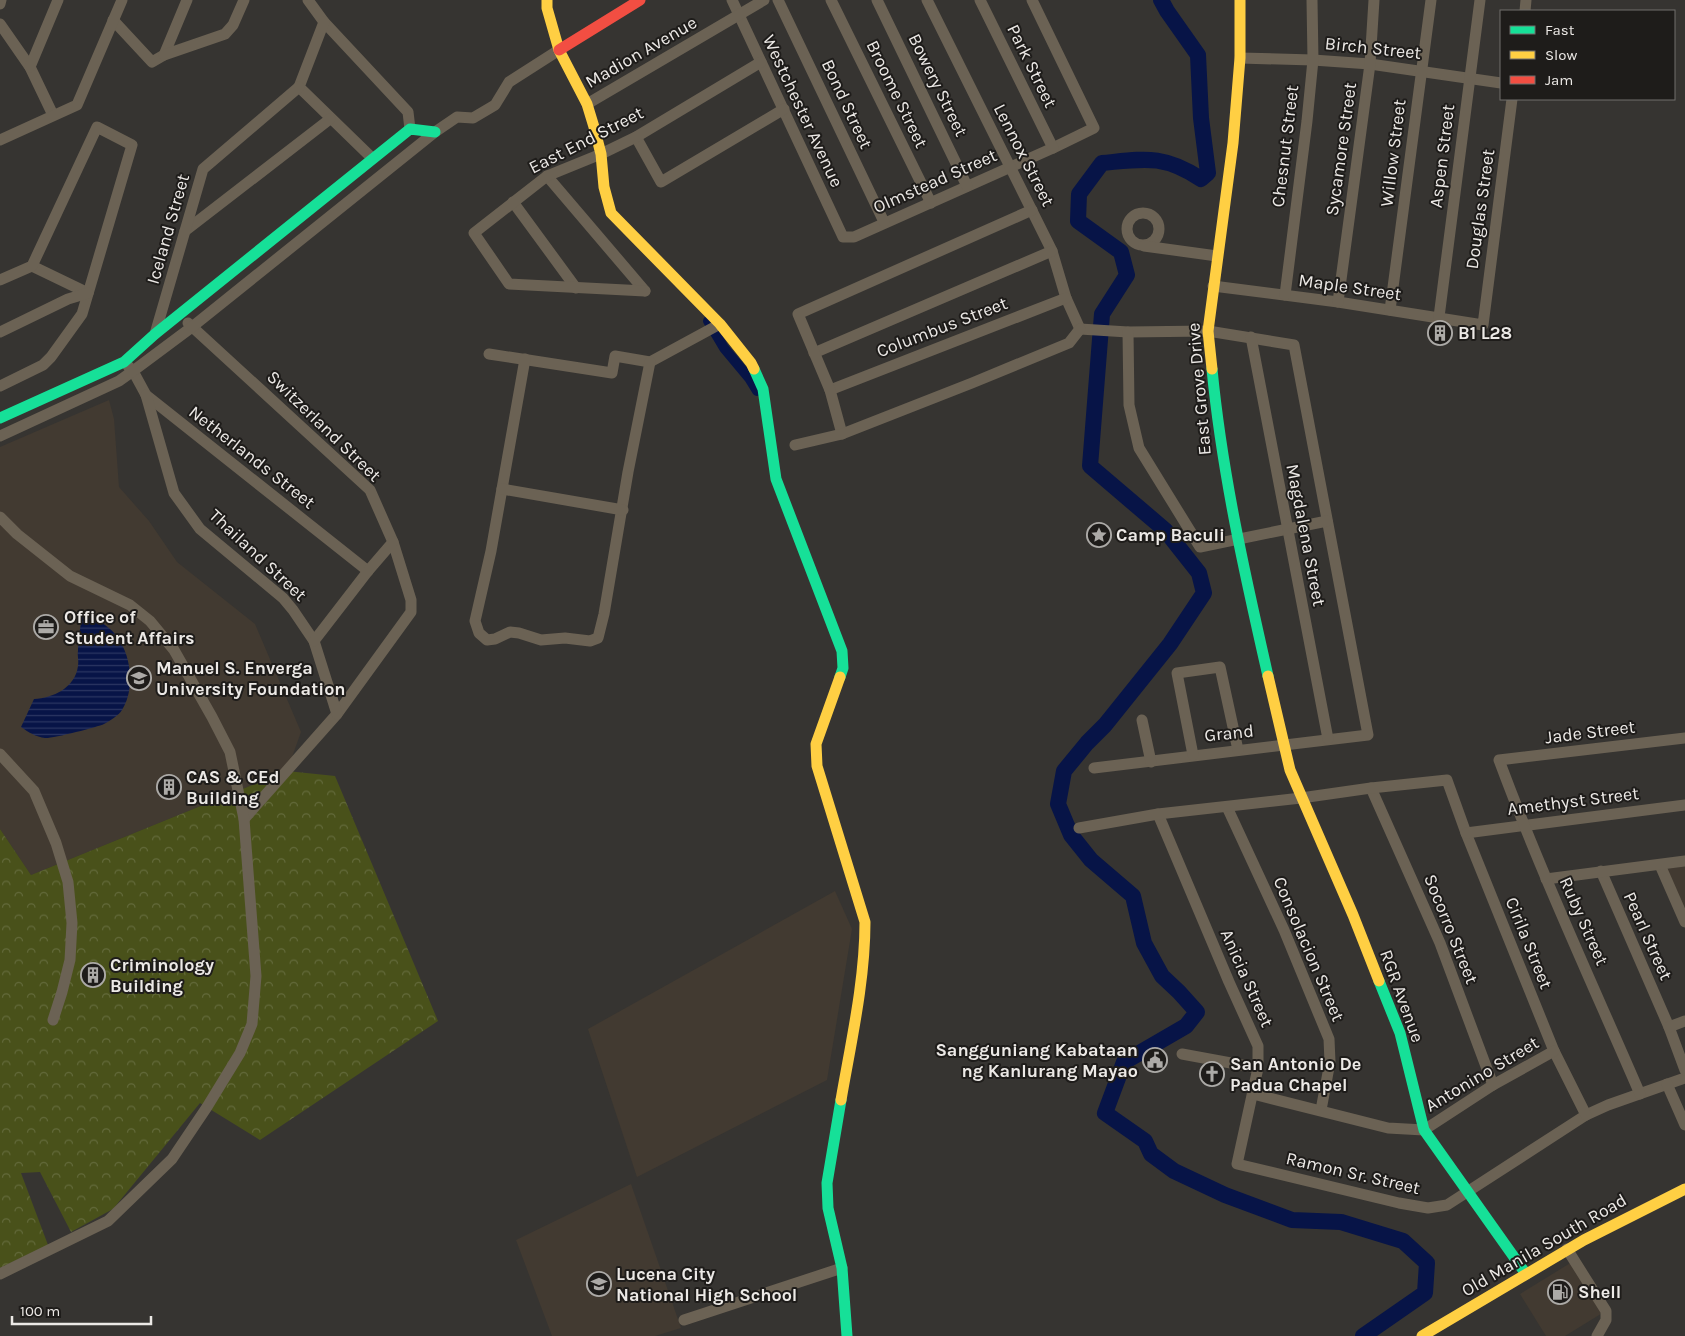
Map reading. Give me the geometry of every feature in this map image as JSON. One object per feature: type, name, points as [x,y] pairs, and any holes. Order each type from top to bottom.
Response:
[{"type":"street","points":[[0,4],[1,0]]},
{"type":"street","points":[[30,67],[58,0]]},
{"type":"street","points":[[0,140],[76,104],[122,0]]},
{"type":"street","points":[[164,55],[187,0]]},
{"type":"street","points":[[113,20],[152,62],[164,55],[225,34],[233,25],[244,0]]},
{"type":"street","points":[[308,0],[324,22],[408,112],[410,129]]},
{"type":"street","points":[[547,0],[547,8],[559,50],[587,104],[601,154],[604,187],[611,213],[720,324],[751,363],[763,389],[776,479],[842,651],[842,668],[816,744],[818,766],[865,922],[865,943],[856,1017],[827,1183],[828,1208],[836,1232],[842,1268],[847,1336]]},
{"type":"street","name":"Westchester Avenue","points":[[732,0],[843,237]]},
{"type":"street","name":"Madion Avenue","points":[[587,104],[764,0]]},
{"type":"street","name":"Bond Street","points":[[778,0],[884,222]]},
{"type":"street","name":"Broome Street","points":[[831,0],[931,203]]},
{"type":"street","name":"Bowery Street","points":[[877,0],[967,186]]},
{"type":"street","name":"Lennox Street","points":[[927,0],[1052,251],[1066,298],[1080,329]]},
{"type":"street","name":"Park Street","points":[[980,0],[1053,148]]},
{"type":"street","name":"Olmstead Street","points":[[843,237],[854,237],[1094,128],[1032,0]]},
{"type":"street","name":"East Grove Drive","points":[[1240,0],[1240,58],[1233,143],[1208,331],[1216,413],[1237,539],[1290,770]]},
{"type":"street","name":"Chesnut Street","points":[[1284,295],[1307,121],[1313,60],[1312,0]]},
{"type":"street","name":"Sycamore Street","points":[[1338,302],[1370,64],[1374,0]]},
{"type":"street","name":"Willow Street","points":[[1390,310],[1431,0]]},
{"type":"street","name":"Aspen Street","points":[[1439,317],[1480,0]]},
{"type":"street","points":[[0,436],[119,381],[192,327],[435,132],[457,117],[473,118],[496,105],[509,82],[638,1]]},
{"type":"street","points":[[324,22],[299,87],[372,158]]},
{"type":"street","points":[[0,24],[30,67],[53,115]]},
{"type":"street","name":"Birch Street","points":[[1240,58],[1370,64],[1500,83]]},
{"type":"street","name":"East End Street","points":[[547,176],[645,291],[509,284],[474,233],[547,176],[601,154],[636,137],[761,62]]},
{"type":"street","name":"Iceland Street","points":[[155,334],[203,169],[299,87]]},
{"type":"street","name":"Douglas Street","points":[[1483,325],[1512,100]]},
{"type":"street","points":[[636,137],[661,182],[784,109]]},
{"type":"street","points":[[185,231],[330,119]]},
{"type":"street","points":[[0,280],[32,266],[97,127],[132,145],[82,314],[43,365],[0,386]]},
{"type":"street","points":[[0,418],[124,362],[155,334],[410,129],[435,132]]},
{"type":"street","points":[[513,202],[576,288]]},
{"type":"street","points":[[842,434],[830,390],[798,314],[1032,210]]},
{"type":"street","points":[[1142,246],[1217,256]]},
{"type":"street","points":[[814,353],[1052,251]]},
{"type":"street","points":[[32,266],[88,293]]},
{"type":"street","name":"Maple Street","points":[[1213,286],[1338,302],[1483,325]]},
{"type":"street","points":[[0,332],[68,299],[88,293]]},
{"type":"street","name":"Columbus Street","points":[[830,390],[1066,298]]},
{"type":"street","name":"Switzerland Street","points":[[179,315],[370,490],[393,542],[411,600],[411,612],[337,714]]},
{"type":"street","points":[[489,354],[612,373],[615,356],[650,362],[720,324]]},
{"type":"street","points":[[795,445],[842,434],[1069,343],[1080,329],[1128,332],[1208,331],[1251,337],[1294,345],[1327,522],[1200,547],[1138,448],[1129,405],[1128,332]]},
{"type":"street","name":"Magdalena Street","points":[[1251,337],[1328,739]]},
{"type":"street","points":[[525,359],[491,551],[476,621],[479,633],[487,640],[495,639],[510,632],[542,640],[565,638],[590,641],[598,638],[650,362]]},
{"type":"street","name":"Netherlands Street","points":[[124,362],[133,371],[146,395],[368,571]]},
{"type":"street","name":"Thailand Street","points":[[146,395],[174,493],[200,530],[283,598],[294,610],[314,641],[337,714]]},
{"type":"street","points":[[502,489],[623,510]]},
{"type":"street","points":[[0,517],[17,534],[70,576],[130,605],[150,622],[174,650],[212,717],[230,752],[244,819],[256,976],[252,1024],[240,1053],[208,1107],[172,1159],[108,1221],[0,1274]]},
{"type":"street","name":"Grand","points":[[1094,768],[1368,735],[1327,522]]},
{"type":"street","points":[[314,641],[393,542]]},
{"type":"street","points":[[1193,755],[1177,673],[1220,667],[1238,750]]},
{"type":"street","points":[[244,819],[337,714]]},
{"type":"street","points":[[1142,720],[1151,762]]},
{"type":"street","name":"Jade Street","points":[[1499,760],[1685,738]]},
{"type":"street","points":[[0,754],[34,791],[56,843],[68,882],[72,923],[70,960],[53,1020]]},
{"type":"street","name":"Ruby Street","points":[[1499,760],[1523,825],[1640,1094]]},
{"type":"street","name":"RGR Avenue","points":[[1290,770],[1353,916],[1400,1033],[1424,1130],[1526,1274]]},
{"type":"street","name":"Cirila Street","points":[[1371,788],[1447,780],[1466,833],[1554,1051],[1586,1115]]},
{"type":"street","points":[[1079,828],[1158,814],[1371,788]]},
{"type":"street","name":"Socorro Street","points":[[1371,788],[1440,943],[1494,1085]]},
{"type":"street","name":"Amethyst Street","points":[[1466,833],[1685,804]]},
{"type":"street","name":"Consolacion Street","points":[[1227,807],[1284,930],[1330,1039],[1330,1062],[1321,1110]]},
{"type":"street","name":"Anicia Street","points":[[1158,814],[1258,1046],[1258,1068],[1237,1164]]},
{"type":"street","points":[[1546,878],[1685,861]]},
{"type":"street","points":[[1660,864],[1685,922]]},
{"type":"street","name":"Pearl Street","points":[[1601,871],[1669,1027],[1685,1070]]},
{"type":"street","points":[[1669,1027],[1685,1021]]},
{"type":"street","name":"Antonino Street","points":[[1253,1094],[1388,1128],[1424,1130],[1494,1085],[1554,1051]]},
{"type":"street","points":[[1182,1054],[1258,1068]]},
{"type":"street","name":"Ramon Sr. Street","points":[[1237,1164],[1399,1203],[1428,1208],[1447,1204],[1468,1192],[1586,1115],[1608,1105],[1685,1078]]},
{"type":"street","points":[[1667,1084],[1685,1125]]},
{"type":"street","name":"Old Manila South Road","points":[[1422,1336],[1567,1249],[1632,1214],[1685,1189]]},
{"type":"street","points":[[1567,1249],[1606,1311],[1606,1320],[1597,1336]]},
{"type":"street","points":[[684,1320],[842,1268]]},
{"type":"shaded area","name":"Manuel S. Enverga University Foundation","points":[[109,400],[114,419],[119,487],[149,521],[177,562],[255,624],[301,732],[287,771],[31,875],[0,829],[0,447]]},
{"type":"shaded area","points":[[83,615],[96,620],[112,631],[125,651],[130,671],[129,692],[126,701],[119,714],[104,724],[49,738],[35,735],[21,727],[34,699],[55,694],[68,686],[73,680],[78,666],[79,637]]},
{"type":"shaded area","points":[[1685,866],[1685,912],[1666,869]]},
{"type":"shaded area","points":[[835,891],[852,929],[827,1080],[637,1177],[588,1029]]},
{"type":"shaded area","name":"Lucena City National High School","points":[[631,1184],[681,1328],[655,1336],[552,1336],[516,1240]]},
{"type":"shaded area","points":[[1572,1262],[1604,1312],[1565,1336],[1546,1336],[1520,1294]]},
{"type":"green space","points":[[287,771],[335,776],[438,1021],[260,1140],[200,1103],[113,1209],[71,1232],[40,1172],[21,1173],[48,1245],[0,1268],[0,829],[31,875]]},
{"type":"waterway","points":[[1161,0],[1198,55],[1201,118],[1208,173],[1201,179],[1175,165],[1153,160],[1102,163],[1079,194],[1078,221],[1121,252],[1127,275],[1102,314],[1090,466],[1165,530],[1199,573],[1204,593],[1170,644],[1105,725],[1064,771],[1058,804],[1071,835],[1091,860],[1133,896],[1144,943],[1162,976],[1197,1012],[1186,1026],[1124,1062],[1105,1113],[1145,1141],[1151,1154],[1174,1171],[1225,1195],[1292,1220],[1341,1222],[1403,1241],[1427,1263],[1425,1293],[1363,1336]]},
{"type":"waterway","points":[[708,321],[724,348],[749,378],[757,391]]},
{"type":"traffic: fast","points":[[0,418],[124,362],[155,334],[410,129],[435,132]]},
{"type":"traffic: fast","points":[[754,369],[763,389],[776,479],[842,651],[843,668],[840,677]]},
{"type":"traffic: fast","points":[[1212,369],[1228,485],[1268,676]]},
{"type":"traffic: fast","points":[[1379,981],[1400,1033],[1424,1130],[1526,1274]]},
{"type":"traffic: fast","points":[[841,1100],[827,1183],[828,1208],[842,1268],[847,1336]]},
{"type":"traffic: slow","points":[[547,0],[547,8],[559,50],[587,104],[594,127],[601,154],[604,187],[611,213],[720,324],[754,369]]},
{"type":"traffic: slow","points":[[1212,369],[1208,331],[1233,143],[1240,58],[1240,0]]},
{"type":"traffic: slow","points":[[1268,676],[1290,770],[1353,915],[1379,981]]},
{"type":"traffic: slow","points":[[840,677],[816,744],[817,766],[865,922],[863,967],[841,1100]]},
{"type":"traffic: slow","points":[[1422,1336],[1584,1240],[1685,1189]]},
{"type":"traffic: jam","points":[[559,50],[640,0]]},
{"type":"place","name":"B1 L28","points":[[1440,333]]},
{"type":"place","name":"Camp Baculi","points":[[1099,535]]},
{"type":"place","name":"Office of Student Affairs","points":[[46,627]]},
{"type":"place","name":"Manuel S. Enverga University Foundation","points":[[139,678]]},
{"type":"place","name":"CAS & CEd Building","points":[[169,787]]},
{"type":"place","name":"Criminology Building","points":[[93,975]]},
{"type":"place","name":"Sangguniang Kabataan ng Kanlurang Mayao","points":[[1155,1060]]},
{"type":"place","name":"San Antonio De Padua Chapel","points":[[1212,1074]]},
{"type":"place","name":"Lucena City National High School","points":[[599,1284]]},
{"type":"place","name":"Shell","points":[[1560,1292]]}]
